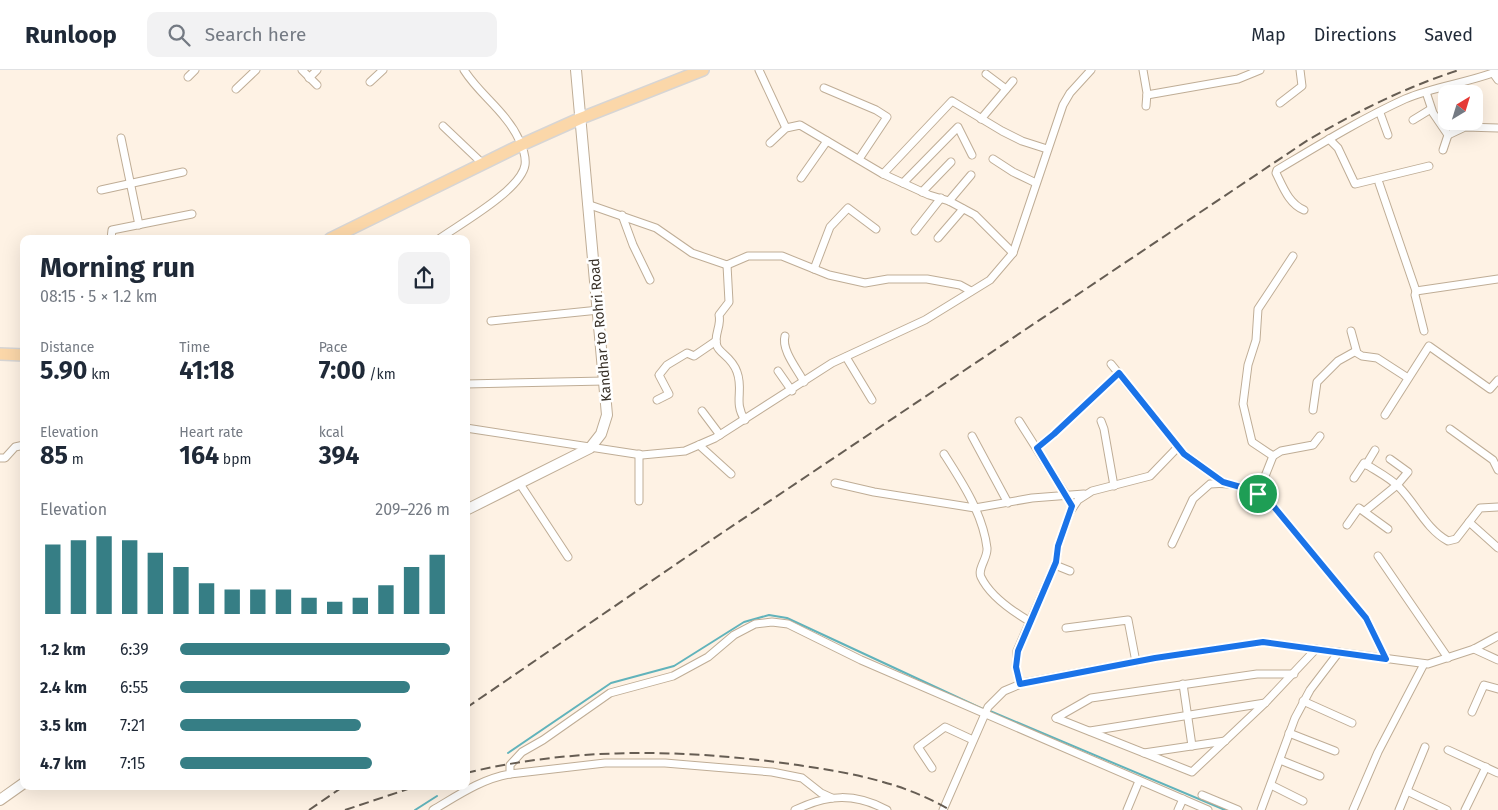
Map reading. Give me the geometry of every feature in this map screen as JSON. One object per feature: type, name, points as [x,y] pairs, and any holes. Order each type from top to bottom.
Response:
[{"type":"main road","points":[[338,235],[521,145],[679,75],[703,70]]},
{"type":"main road","points":[[0,355],[20,355]]},
{"type":"street","points":[[188,76],[195,70]]},
{"type":"street","points":[[236,89],[256,70]]},
{"type":"street","points":[[302,70],[317,85]]},
{"type":"street","points":[[309,78],[318,70]]},
{"type":"street","points":[[370,82],[383,70]]},
{"type":"street","points":[[458,70],[469,78]]},
{"type":"street","points":[[445,235],[505,194],[523,171],[525,164],[521,145],[507,120],[464,70]]},
{"type":"street","name":"Kandhar to Rohri Road","points":[[576,70],[607,415],[601,434],[590,448]]},
{"type":"street","points":[[759,70],[786,128]]},
{"type":"street","points":[[470,429],[639,454],[685,451],[720,435],[846,357],[925,320],[990,280],[1013,253],[1063,105],[1070,93],[1092,70]]},
{"type":"street","points":[[1143,70],[1147,95],[1146,106]]},
{"type":"street","points":[[1147,95],[1238,80],[1260,70]]},
{"type":"street","points":[[1280,103],[1302,86],[1300,70]]},
{"type":"street","points":[[1304,210],[1297,207],[1290,198],[1276,173],[1277,170],[1405,99],[1496,72],[1498,80]]},
{"type":"street","points":[[986,74],[1006,88]]},
{"type":"street","points":[[981,119],[1012,81]]},
{"type":"street","points":[[824,88],[876,110],[886,118],[859,159]]},
{"type":"street","points":[[1426,92],[1431,109],[1448,135]]},
{"type":"street","points":[[883,174],[952,101],[1022,141],[1047,149]]},
{"type":"street","points":[[1413,120],[1431,109]]},
{"type":"street","points":[[1380,113],[1388,135]]},
{"type":"street","points":[[770,143],[786,128],[800,125],[883,174],[922,192],[950,201],[964,208],[975,215],[1013,253]]},
{"type":"street","points":[[443,126],[483,164]]},
{"type":"street","points":[[903,183],[958,127],[972,155]]},
{"type":"street","points":[[1443,150],[1448,135],[1465,127],[1498,128]]},
{"type":"street","points":[[121,138],[139,225]]},
{"type":"street","points":[[1330,139],[1338,148],[1355,184],[1429,166]]},
{"type":"street","points":[[801,178],[827,141]]},
{"type":"street","points":[[993,159],[1036,183]]},
{"type":"street","points":[[922,192],[951,162]]},
{"type":"street","points":[[101,190],[183,172]]},
{"type":"street","points":[[950,201],[972,174]]},
{"type":"street","points":[[1379,183],[1416,291],[1424,331]]},
{"type":"street","points":[[915,231],[941,198]]},
{"type":"street","points":[[587,204],[656,228],[692,252],[727,265],[748,256],[782,256],[814,269],[865,283],[888,279],[926,279],[960,285],[972,291]]},
{"type":"street","points":[[814,269],[830,227],[848,208],[876,229]]},
{"type":"street","points":[[938,238],[964,208]]},
{"type":"street","points":[[111,235],[112,230],[192,214]]},
{"type":"street","points":[[622,215],[633,245],[650,280]]},
{"type":"street","points":[[1273,456],[1252,442],[1243,404],[1248,365],[1256,340],[1258,309],[1293,256]]},
{"type":"street","points":[[727,265],[729,302],[719,315],[720,326],[716,341],[719,349],[730,358],[737,372],[741,386],[738,408],[745,420]]},
{"type":"street","points":[[1416,291],[1498,279]]},
{"type":"street","points":[[491,321],[599,310]]},
{"type":"street","points":[[1352,331],[1356,351],[1362,356],[1376,358],[1408,378]]},
{"type":"street","points":[[785,336],[784,340],[788,354],[804,382]]},
{"type":"street","points":[[657,400],[669,394],[659,375],[667,365],[687,353],[694,356],[716,341]]},
{"type":"street","points":[[1385,415],[1429,346],[1490,389],[1498,380]]},
{"type":"street","points":[[1313,410],[1317,382],[1338,362],[1356,351]]},
{"type":"street","points":[[846,357],[872,400]]},
{"type":"street","points":[[1111,364],[1184,454],[1223,482],[1258,494],[1270,502],[1366,618],[1386,659]]},
{"type":"street","points":[[778,371],[792,390]]},
{"type":"street","points":[[1037,448],[1119,373]]},
{"type":"street","points":[[470,384],[605,381]]},
{"type":"street","points":[[702,411],[720,435]]},
{"type":"street","points":[[1019,421],[1072,506]]},
{"type":"street","points":[[1101,421],[1114,486]]},
{"type":"street","points":[[1450,429],[1493,460],[1498,470]]},
{"type":"street","points":[[972,436],[1008,502]]},
{"type":"street","points":[[1258,494],[1273,456],[1281,451],[1313,445],[1320,436]]},
{"type":"street","points":[[699,445],[731,474]]},
{"type":"street","points":[[0,458],[5,458],[15,448],[20,446]]},
{"type":"street","points":[[835,483],[874,492],[976,508],[1065,494],[1084,494],[1150,476],[1178,447]]},
{"type":"street","points":[[470,508],[590,448]]},
{"type":"street","points":[[1366,465],[1375,450]]},
{"type":"street","points":[[639,454],[640,501]]},
{"type":"street","points":[[944,454],[976,508],[988,553],[980,573],[981,577],[1001,601],[1029,621]]},
{"type":"street","points":[[1365,511],[1397,485],[1408,472],[1390,458]]},
{"type":"street","points":[[1354,478],[1364,463],[1397,485],[1411,500],[1418,513],[1448,541],[1456,539],[1481,507],[1498,507]]},
{"type":"street","points":[[1172,544],[1193,499],[1210,484],[1223,482]]},
{"type":"street","points":[[520,484],[568,556]]},
{"type":"street","points":[[1020,684],[1016,667],[1018,651],[1054,565],[1058,546],[1072,506],[1084,494]]},
{"type":"street","points":[[1347,525],[1359,508],[1388,528]]},
{"type":"street","points":[[1469,522],[1498,548]]},
{"type":"street","points":[[1378,556],[1448,658]]},
{"type":"street","points":[[1054,565],[1070,572]]},
{"type":"street","points":[[1066,628],[1128,620],[1136,662]]},
{"type":"street","points":[[510,774],[510,765],[522,752],[543,740],[610,693],[673,676],[708,657],[734,635],[755,624],[772,622],[788,624],[861,660],[986,711],[1139,781],[1208,810]]},
{"type":"street","points":[[943,810],[986,711],[1004,691],[1020,684],[1136,662],[1263,642],[1428,664],[1474,649],[1498,636]]},
{"type":"street","points":[[1294,674],[1257,674],[1091,698],[1056,718],[1192,772],[1265,703],[1294,674],[1316,649]]},
{"type":"street","points":[[1474,649],[1498,660]]},
{"type":"street","points":[[1262,810],[1289,733],[1303,701],[1339,652]]},
{"type":"street","points":[[1353,810],[1378,752],[1424,664]]},
{"type":"street","points":[[1183,684],[1192,746]]},
{"type":"street","points":[[1472,712],[1484,685],[1498,689]]},
{"type":"street","points":[[1303,701],[1352,723]]},
{"type":"street","points":[[1089,731],[1265,703]]},
{"type":"street","points":[[932,768],[918,747],[945,727],[972,740]]},
{"type":"street","points":[[1289,733],[1335,751]]},
{"type":"street","points":[[1144,753],[1225,741]]},
{"type":"street","points":[[1398,810],[1426,747]]},
{"type":"street","points":[[1448,750],[1498,773]]},
{"type":"street","points":[[1280,760],[1320,776]]},
{"type":"street","points":[[470,789],[495,776],[510,774],[604,763],[666,763],[772,772],[802,778],[821,793],[832,798]]},
{"type":"street","points":[[1465,810],[1486,767]]},
{"type":"street","points":[[1127,810],[1139,781]]},
{"type":"street","points":[[1271,785],[1303,801]]},
{"type":"street","points":[[0,800],[20,786]]},
{"type":"street","points":[[433,810],[468,790]]},
{"type":"street","points":[[1407,791],[1447,810]]},
{"type":"street","points":[[1202,795],[1238,810]]},
{"type":"street","points":[[795,810],[832,798],[863,798],[888,810]]},
{"type":"street","points":[[1178,810],[1183,800]]},
{"type":"waterway","points":[[508,753],[611,683],[674,666],[744,622],[769,615],[787,618],[985,710]]},
{"type":"waterway","points":[[990,711],[1225,810]]},
{"type":"waterway","points":[[415,810],[437,796]]},
{"type":"railway","points":[[470,705],[707,543],[1308,140],[1382,101],[1420,84],[1459,70]]},
{"type":"railway","points":[[470,772],[506,765],[587,755],[628,753],[710,755],[791,764],[853,774],[912,792],[950,810]]},
{"type":"railway","points":[[309,810],[338,790]]},
{"type":"railway","points":[[345,810],[405,790]]},
{"type":"route","points":[[1119,373],[1184,454],[1223,482],[1258,494],[1270,502],[1366,618],[1386,659],[1263,642],[1155,658],[1020,684],[1016,667],[1018,651],[1035,606],[1056,562],[1058,546],[1072,506],[1037,448],[1060,429],[1119,373]]}]
